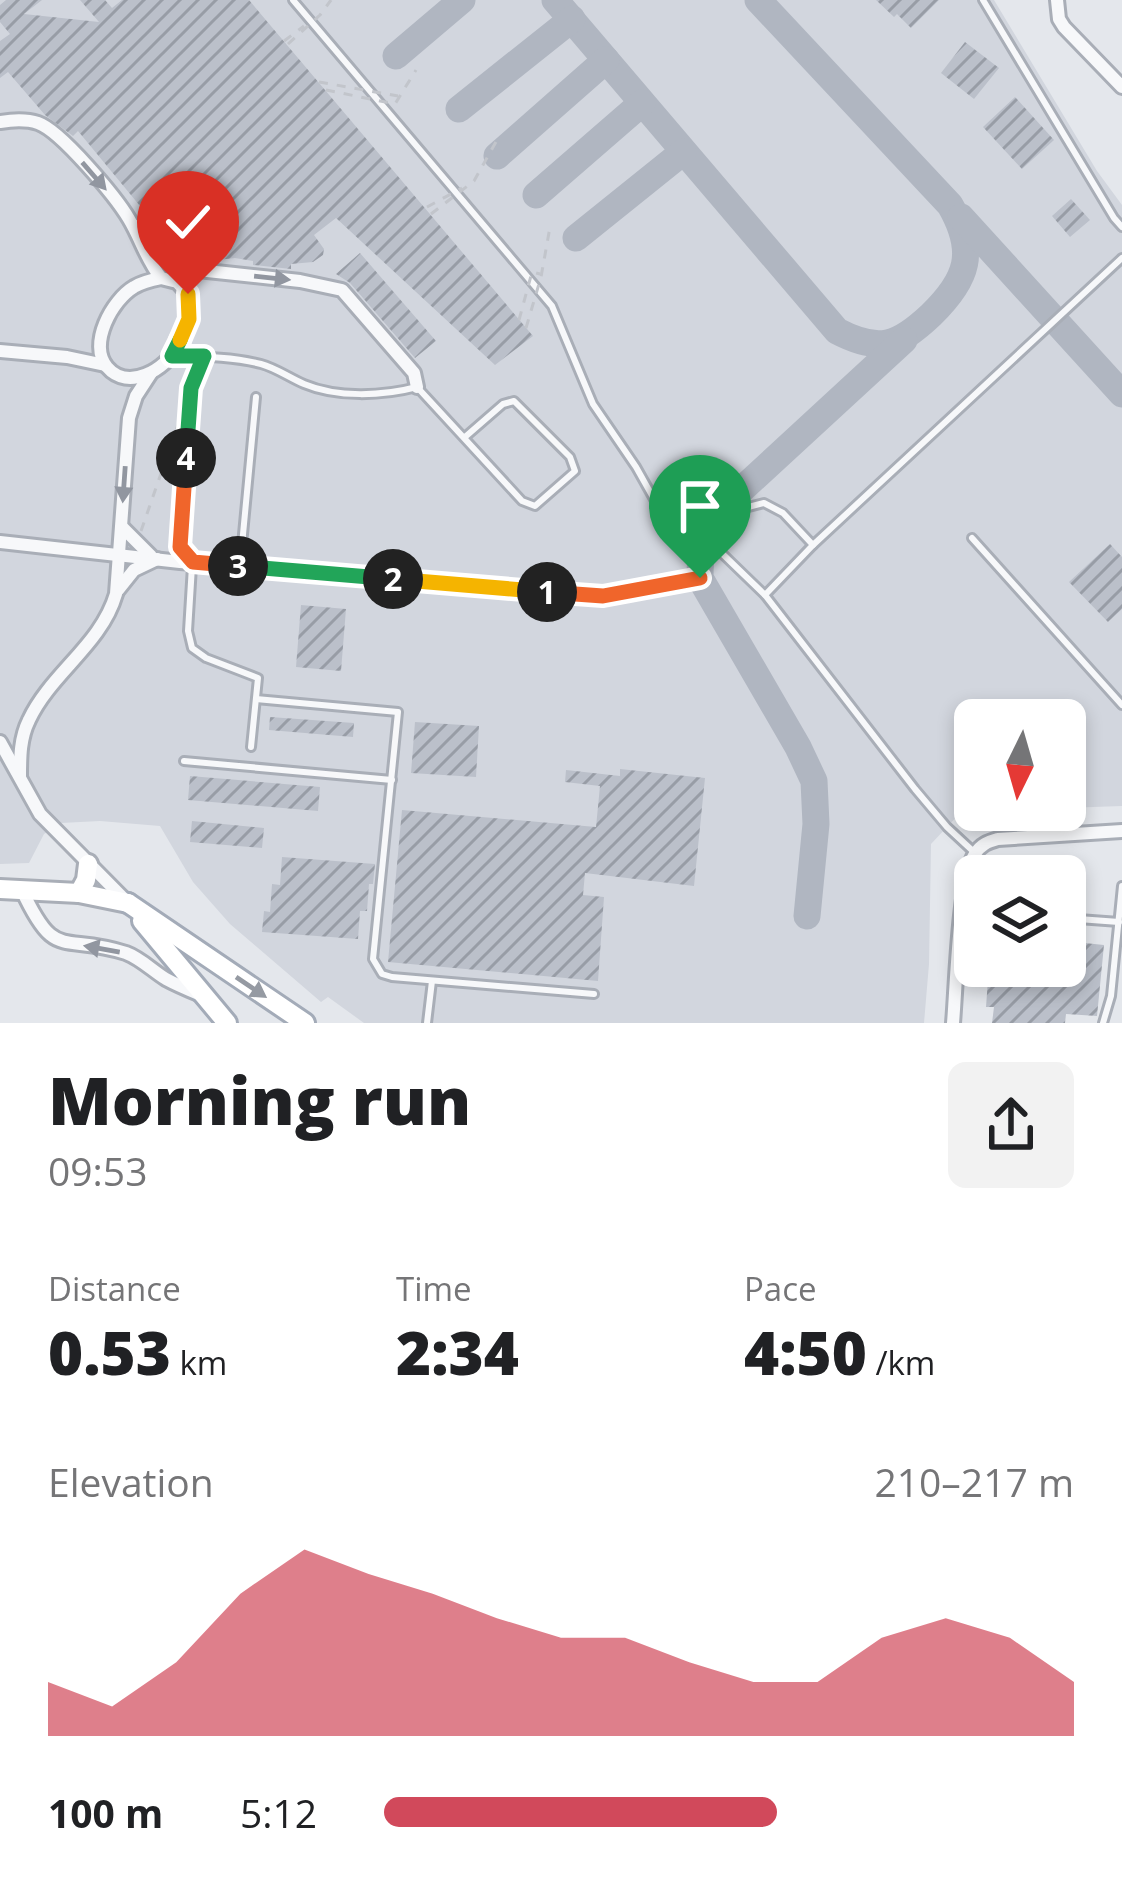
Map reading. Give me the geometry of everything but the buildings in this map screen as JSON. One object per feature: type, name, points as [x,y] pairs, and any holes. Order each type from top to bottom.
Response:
[{"type":"main road","points":[[79,893],[85,886],[88,864]]},
{"type":"main road","points":[[0,889],[79,893],[128,903],[305,1023]]},
{"type":"main road","points":[[128,903],[227,1023]]},
{"type":"street","points":[[1057,0],[1064,27],[1122,87]]},
{"type":"street","points":[[0,122],[38,123],[59,135],[114,198],[160,278]]},
{"type":"street","points":[[133,225],[148,233],[178,268],[342,290],[414,373],[417,387]]},
{"type":"street","points":[[20,776],[27,723],[112,608],[129,418],[151,373],[172,356],[189,319],[188,294],[177,282],[160,278],[129,290],[115,305],[102,333],[67,357]]},
{"type":"street","points":[[102,333],[105,365]]},
{"type":"street","points":[[0,351],[67,357],[105,365],[134,378],[151,373]]},
{"type":"street","points":[[122,527],[156,559]]},
{"type":"street","points":[[0,542],[386,578]]},
{"type":"street","points":[[116,594],[134,570],[156,559]]},
{"type":"street","points":[[0,742],[40,814],[128,903]]},
{"type":"street","points":[[953,1023],[965,887],[975,853],[985,842],[998,839],[1122,831]]},
{"type":"street","points":[[21,888],[47,935],[132,956],[202,996]]},
{"type":"lane","points":[[293,0],[552,306],[593,404],[659,508],[713,516],[764,503],[783,514],[813,545]]},
{"type":"lane","points":[[983,0],[1122,227]]},
{"type":"lane","points":[[765,595],[1122,258]]},
{"type":"lane","points":[[172,356],[263,364],[310,386],[347,393],[417,387],[522,501],[535,506],[575,471],[570,458],[514,401],[502,404],[465,437]]},
{"type":"lane","points":[[240,566],[256,397]]},
{"type":"lane","points":[[704,536],[765,595],[915,789],[975,853]]},
{"type":"lane","points":[[972,538],[1122,705]]},
{"type":"lane","points":[[193,562],[188,631],[192,648],[258,678],[251,747]]},
{"type":"lane","points":[[386,578],[603,596],[700,578]]},
{"type":"lane","points":[[256,699],[398,712],[373,959],[382,974],[594,994]]},
{"type":"lane","points":[[184,760],[392,780]]},
{"type":"lane","points":[[1103,1023],[1111,996],[1122,886]]},
{"type":"lane","points":[[1086,920],[1119,922]]},
{"type":"lane","points":[[428,1023],[432,980]]},
{"type":"path","points":[[286,42],[331,0]]},
{"type":"path","points":[[326,90],[395,104],[416,70]]},
{"type":"path","points":[[319,82],[400,96]]},
{"type":"path","points":[[430,214],[474,181],[496,140]]},
{"type":"path","points":[[428,207],[474,181]]},
{"type":"path","points":[[526,328],[550,227]]},
{"type":"path","points":[[519,320],[532,272],[542,274]]},
{"type":"path","points":[[136,543],[204,356]]},
{"type":"path","points":[[191,388],[180,547],[193,562]]},
{"type":"shaded area","points":[[0,0],[994,0],[1122,205],[1122,806],[1086,807],[1086,699],[954,699],[954,820],[931,844],[924,1023],[364,1023],[328,997],[321,1002],[230,924],[193,882],[160,826],[61,823],[44,834],[29,863],[0,864]]},
{"type":"taxiway","points":[[396,56],[462,0]]},
{"type":"taxiway","points":[[555,0],[837,331],[876,344],[898,339],[931,315],[960,277],[966,251],[958,222],[950,205],[758,0]]},
{"type":"taxiway","points":[[459,109],[572,19]]},
{"type":"taxiway","points":[[497,156],[606,60]]},
{"type":"taxiway","points":[[536,195],[642,103]]},
{"type":"taxiway","points":[[576,238],[683,152]]},
{"type":"taxiway","points":[[961,217],[1122,394]]},
{"type":"taxiway","points":[[807,916],[816,824],[814,781],[700,578],[701,554],[713,516],[904,340]]},
{"type":"route","points":[[188,294],[189,319],[172,356],[204,356],[191,388],[180,547],[193,562],[603,596],[700,578]]}]
